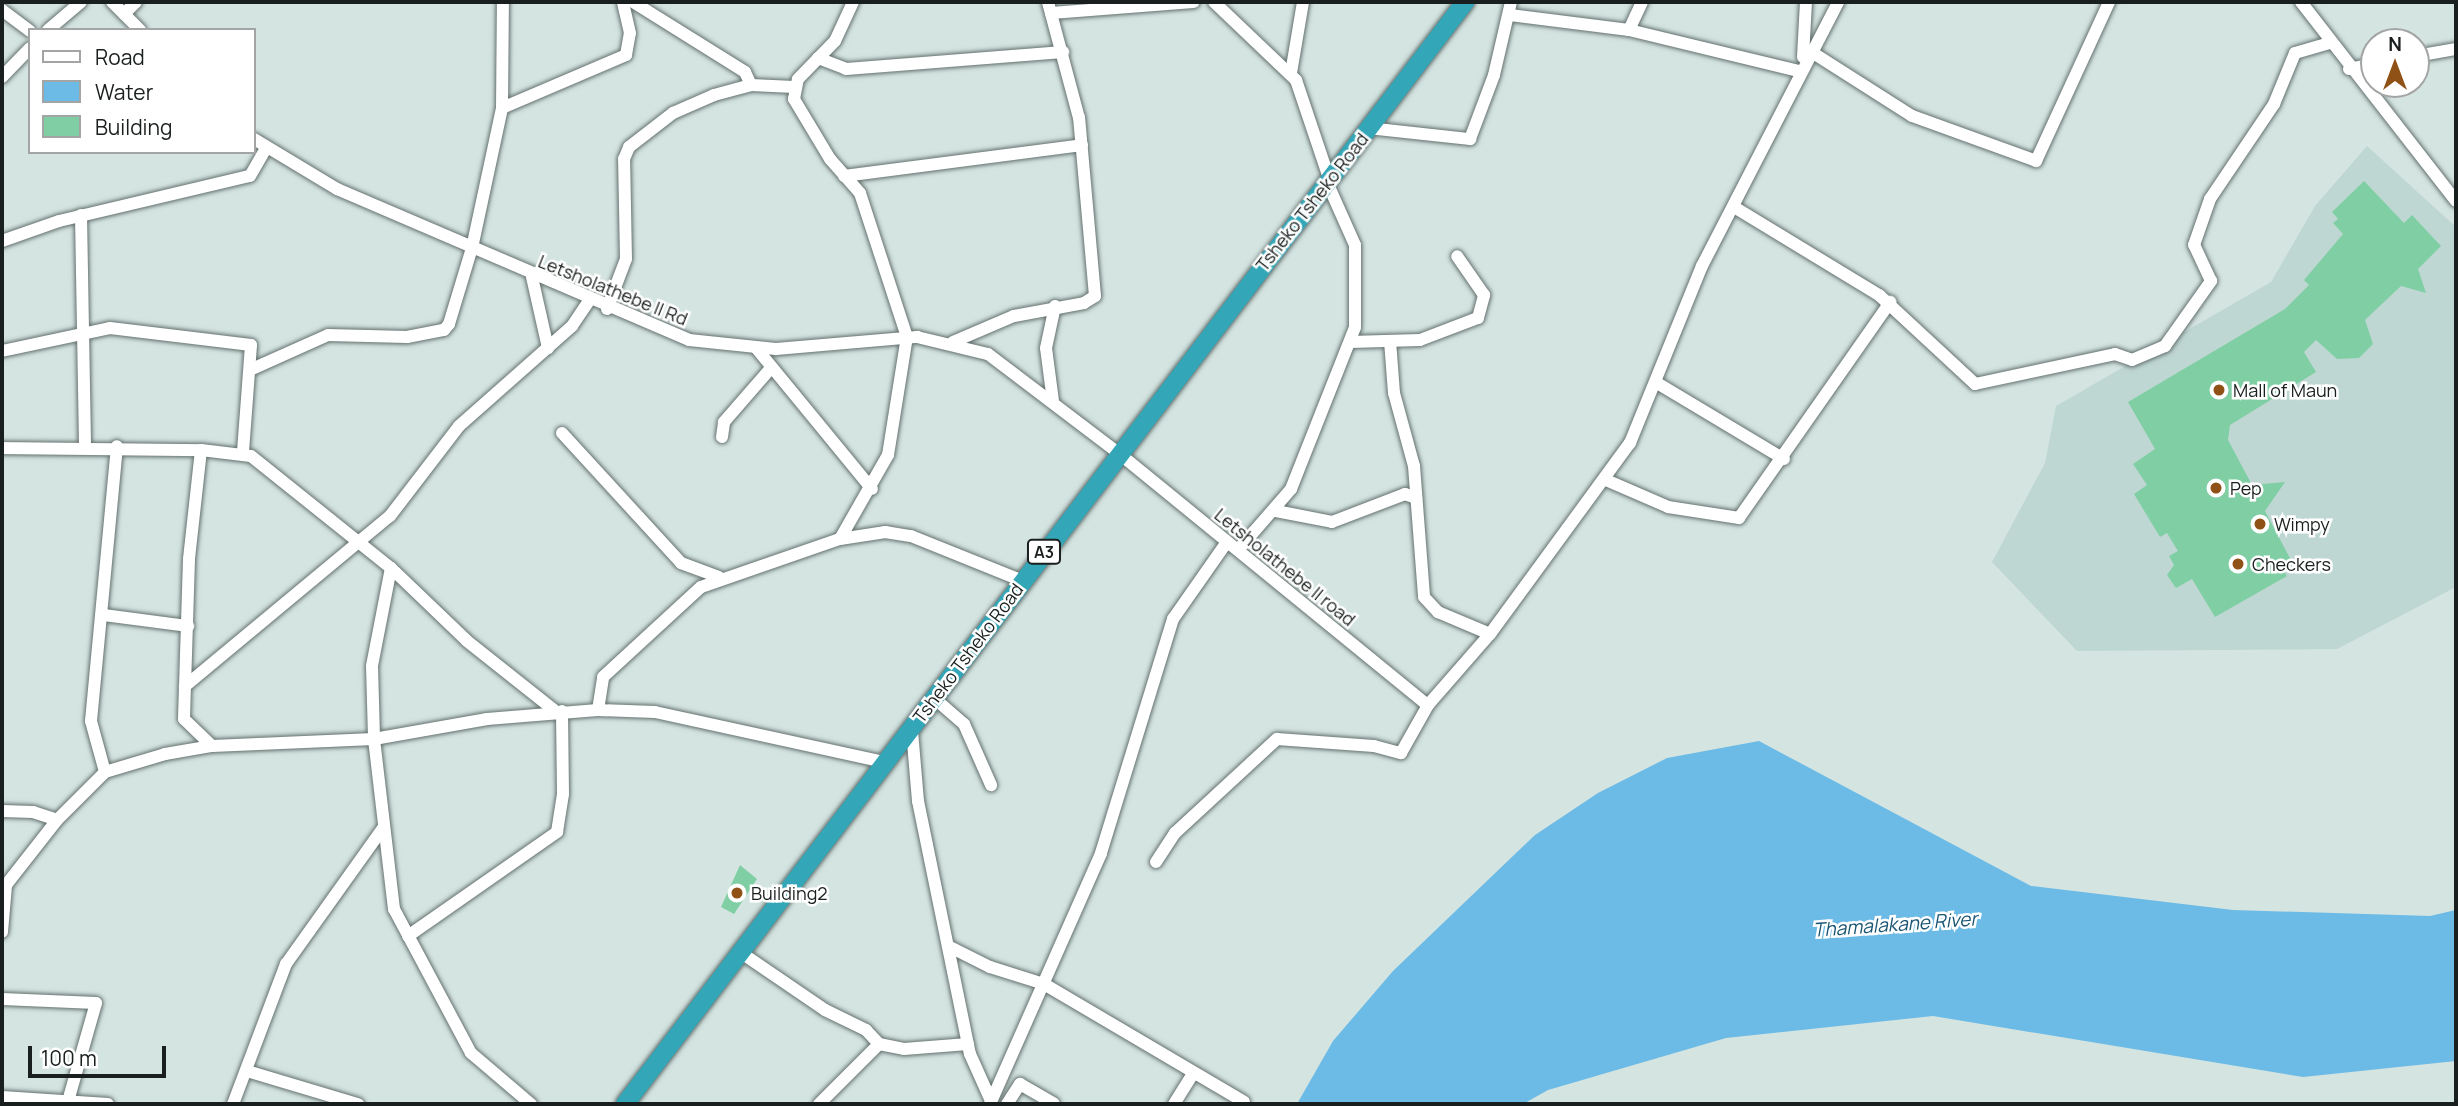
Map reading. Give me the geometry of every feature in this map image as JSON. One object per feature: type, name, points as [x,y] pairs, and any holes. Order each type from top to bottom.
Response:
[{"type":"highway","name":"Tsheko Tsheko Road","points":[[625,1104],[1465,2]]},
{"type":"street","points":[[50,28],[81,2]]},
{"type":"street","points":[[111,2],[138,28]]},
{"type":"street","points":[[124,14],[136,2]]},
{"type":"street","points":[[252,369],[328,335],[382,339],[444,330],[472,248],[502,108],[503,2]]},
{"type":"street","points":[[502,108],[626,55],[630,33],[623,2]]},
{"type":"street","points":[[634,2],[744,72],[751,85]]},
{"type":"street","points":[[840,539],[872,489],[894,433],[907,337],[864,202],[797,108],[794,87],[835,41],[853,2]]},
{"type":"street","points":[[953,342],[1005,319],[1095,296],[1082,145],[1063,52],[1049,8],[1194,2]]},
{"type":"street","points":[[990,1103],[1101,853],[1173,619],[1232,546],[1276,511],[1304,463],[1350,342],[1358,264],[1351,232],[1328,180],[1310,111],[1291,74],[1214,2]]},
{"type":"street","points":[[1291,74],[1303,2]]},
{"type":"street","points":[[1629,30],[1642,2]]},
{"type":"street","points":[[1800,69],[1806,2]]},
{"type":"street","points":[[1156,862],[1175,833],[1267,744],[1283,738],[1338,742],[1374,746],[1398,755],[1428,705],[1490,634],[1606,480],[1657,383],[1702,266],[1734,207],[1800,69],[1838,2]]},
{"type":"street","points":[[1810,51],[1912,116],[2036,161],[2109,2]]},
{"type":"street","points":[[2301,2],[2349,69],[2456,201]]},
{"type":"street","points":[[1368,128],[1470,139],[1511,8],[1629,30],[1800,69]]},
{"type":"street","points":[[2,10],[28,30]]},
{"type":"street","points":[[1734,207],[1890,302],[1979,385],[2101,356],[2132,360],[2165,346],[2211,281],[2194,245],[2210,199],[2274,104],[2295,53],[2330,43]]},
{"type":"street","points":[[2430,54],[2456,49]]},
{"type":"street","points":[[2,77],[28,50]]},
{"type":"street","points":[[818,58],[846,69],[1063,52]]},
{"type":"street","points":[[2349,69],[2360,67]]},
{"type":"street","points":[[607,309],[626,259],[624,159],[629,147],[673,113],[751,85],[794,87]]},
{"type":"street","name":"Letsholathebe II Rd","points":[[256,140],[337,189],[607,309],[689,340],[757,349],[907,337],[953,342],[1010,367],[1121,455]]},
{"type":"street","points":[[844,176],[1082,145]]},
{"type":"street","points":[[2,241],[81,215],[250,176],[266,148]]},
{"type":"street","points":[[81,215],[85,446]]},
{"type":"street","points":[[1350,342],[1420,340],[1464,326],[1483,313],[1484,295],[1457,256]]},
{"type":"street","points":[[532,276],[548,348]]},
{"type":"street","points":[[185,686],[357,545],[396,508],[459,426],[548,348],[589,301]]},
{"type":"street","points":[[1606,480],[1661,504],[1734,521],[1784,459],[1890,302]]},
{"type":"street","points":[[1053,401],[1046,348],[1055,306]]},
{"type":"street","points":[[2,351],[83,332],[121,329],[251,345],[252,369],[243,451]]},
{"type":"street","points":[[1390,341],[1416,498],[1418,556],[1428,606],[1490,634]]},
{"type":"street","points":[[757,349],[872,489]]},
{"type":"street","points":[[722,437],[724,422],[771,368]]},
{"type":"street","points":[[1657,383],[1784,459]]},
{"type":"street","points":[[562,433],[681,563],[719,577]]},
{"type":"street","points":[[105,772],[90,721],[104,615],[117,446]]},
{"type":"street","points":[[2,448],[117,446],[243,451],[357,545],[391,568],[467,641],[558,710],[563,794],[557,832],[408,936]]},
{"type":"street","points":[[201,450],[184,719],[212,746]]},
{"type":"street","name":"Letsholathebe II road","points":[[1121,455],[1428,705]]},
{"type":"street","points":[[1276,511],[1332,522],[1405,494],[1416,498]]},
{"type":"street","points":[[598,710],[600,683],[612,667],[719,577],[840,539],[885,532],[911,536],[1023,581]]},
{"type":"street","points":[[391,568],[372,654],[374,739],[393,906],[471,1053],[531,1104]]},
{"type":"street","points":[[104,615],[188,626]]},
{"type":"street","points":[[934,698],[964,724],[991,785]]},
{"type":"street","points":[[2,932],[6,885],[57,820],[105,772],[212,746],[374,739],[558,710],[598,710],[655,712],[885,762]]},
{"type":"street","points":[[913,727],[911,762],[968,1044],[990,1103]]},
{"type":"street","points":[[2,811],[33,812],[57,820]]},
{"type":"street","points":[[233,1104],[286,964],[383,828]]},
{"type":"street","points":[[948,946],[990,967],[1044,984],[1244,1102]]},
{"type":"street","points":[[740,951],[825,1010],[866,1030],[879,1044],[904,1049],[968,1044]]},
{"type":"street","points":[[2,999],[96,1003],[69,1098]]},
{"type":"street","points":[[819,1104],[879,1044]]},
{"type":"street","points":[[247,1071],[358,1104]]},
{"type":"street","points":[[1174,1104],[1194,1073]]},
{"type":"street","points":[[1007,1104],[1022,1084],[1055,1104]]},
{"type":"street","points":[[2,1097],[69,1098],[108,1104]]},
{"type":"shaded area","points":[[2367,146],[2456,227],[2456,587],[2337,649],[2077,651],[1992,562],[2045,463],[2056,406],[2271,282],[2315,206]]},
{"type":"water","name":"Thamalakane River","points":[[1759,741],[2031,886],[2233,910],[2430,916],[2456,910],[2456,1061],[2303,1077],[1933,1016],[1726,1038],[1548,1090],[1523,1104],[1297,1104],[1333,1041],[1393,971],[1535,835],[1598,793],[1667,758]]},
{"type":"building","name":"Mall of Maun","points":[[2364,181],[2404,223],[2412,215],[2441,246],[2418,269],[2426,293],[2401,286],[2365,320],[2373,344],[2359,358],[2337,359],[2316,340],[2304,352],[2316,372],[2230,425],[2228,440],[2252,485],[2285,482],[2265,511],[2293,564],[2283,570],[2287,576],[2215,617],[2192,579],[2176,588],[2167,575],[2174,565],[2169,556],[2178,551],[2167,533],[2160,537],[2134,494],[2147,485],[2133,464],[2155,449],[2128,402],[2285,309],[2309,285],[2304,280],[2343,234],[2333,223],[2338,219],[2332,212]]},
{"type":"building","name":"Building2","points":[[740,865],[757,879],[734,914],[721,907]]},
{"type":"place","name":"Mall of Maun","points":[[2219,390]]},
{"type":"place","name":"Pep","points":[[2216,488]]},
{"type":"place","name":"Wimpy","points":[[2260,524]]},
{"type":"place","name":"Checkers","points":[[2238,564]]},
{"type":"place","name":"Building2","points":[[737,893]]}]
